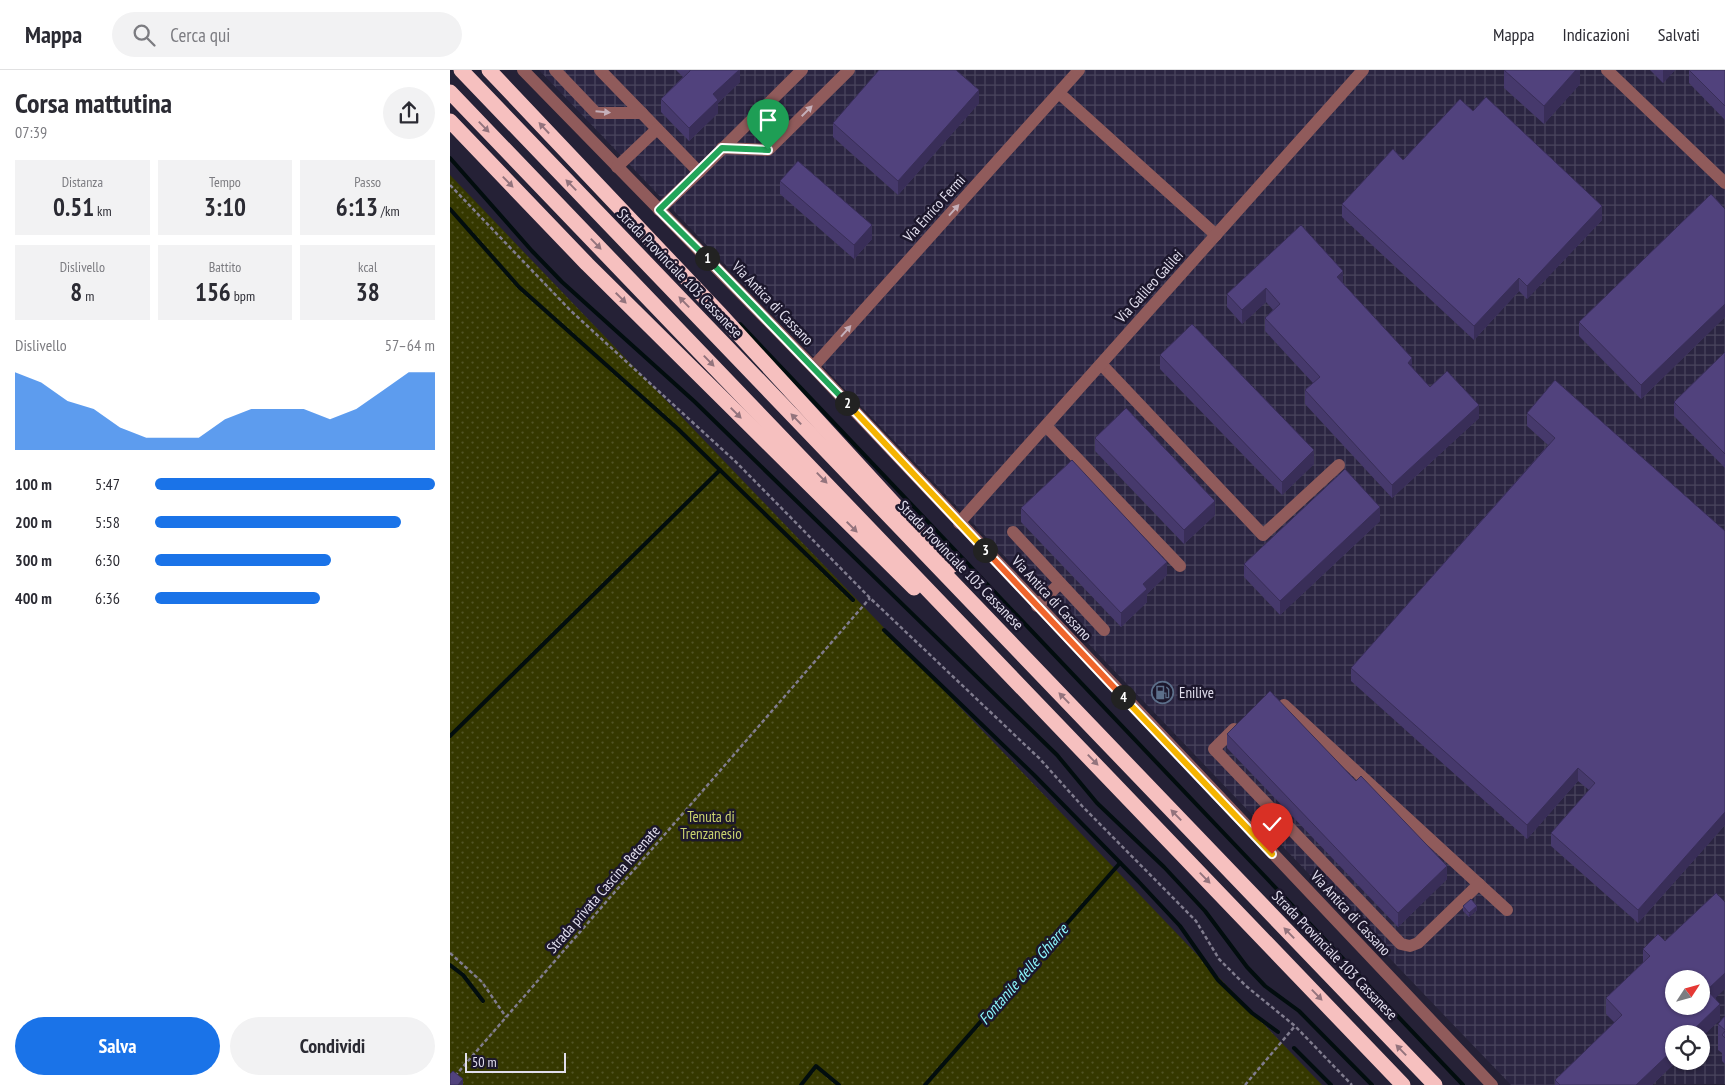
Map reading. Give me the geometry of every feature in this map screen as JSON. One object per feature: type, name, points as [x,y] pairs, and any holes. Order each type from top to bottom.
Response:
[{"type":"highway","name":"Strada Provinciale 103 Cassanese","points":[[461,70],[1435,1085]]},
{"type":"highway","points":[[489,70],[714,307],[968,584],[1036,669]]},
{"type":"highway","points":[[450,92],[1404,1085]]},
{"type":"highway","points":[[450,121],[586,264],[887,563],[1047,712]]},
{"type":"street","name":"Via Antica di Cassano","points":[[523,70],[813,367],[1492,1085]]},
{"type":"street","points":[[555,70],[596,113],[642,113]]},
{"type":"street","points":[[600,70],[699,172]]},
{"type":"street","points":[[659,210],[802,70]]},
{"type":"street","points":[[722,148],[768,150],[849,70]]},
{"type":"street","name":"Via Enrico Fermi","points":[[813,367],[1079,70]]},
{"type":"street","name":"Via Galileo Galilei","points":[[959,523],[1363,70]]},
{"type":"street","points":[[1607,70],[1725,183]]},
{"type":"street","points":[[1058,93],[1216,235]]},
{"type":"street","points":[[617,167],[657,129]]},
{"type":"street","points":[[1101,364],[1263,536],[1339,465]]},
{"type":"street","points":[[1046,426],[1180,566]]},
{"type":"street","points":[[1013,532],[1104,630]]},
{"type":"street","points":[[1037,606],[1060,583]]},
{"type":"street","points":[[1284,705],[1507,910]]},
{"type":"street","points":[[1234,729],[1214,749],[1398,942],[1406,946],[1418,942],[1479,884]]},
{"type":"path","points":[[450,185],[571,311],[736,462],[870,598],[1040,759],[1083,808],[1196,921],[1219,959],[1246,986],[1295,1026],[1352,1085]]},
{"type":"path","name":"Strada privata Cascina Retenate","points":[[450,1082],[870,598]]},
{"type":"path","points":[[450,953],[482,982],[506,1017]]},
{"type":"path","points":[[1245,1085],[1295,1026]]},
{"type":"shaded area","points":[[539,70],[1725,70],[1725,1084],[1511,1085]]},
{"type":"green space","name":"Tenuta di Trenzanesio","points":[[450,175],[1322,1085],[450,1085]]},
{"type":"building","points":[[690,70],[739,70],[713,94],[718,100],[689,128],[661,99]]},
{"type":"building","points":[[879,70],[956,70],[979,90],[898,181],[833,123]]},
{"type":"building","points":[[1504,70],[1576,70],[1544,106]]},
{"type":"building","points":[[1689,70],[1725,70],[1725,106]]},
{"type":"building","points":[[1486,97],[1602,206],[1527,286],[1519,278],[1474,326],[1342,204],[1393,149],[1403,160],[1460,99],[1473,111]]},
{"type":"building","points":[[798,161],[872,225],[854,245],[780,181]]},
{"type":"building","points":[[1711,194],[1725,209],[1725,304],[1641,385],[1579,322]]},
{"type":"building","points":[[1301,225],[1343,271],[1337,277],[1412,358],[1408,363],[1430,387],[1447,371],[1479,405],[1392,485],[1305,390],[1320,377],[1265,318],[1280,304],[1266,288],[1242,310],[1227,294]]},
{"type":"building","points":[[1192,324],[1314,450],[1282,482],[1160,355]]},
{"type":"building","points":[[1725,352],[1725,454],[1674,402]]},
{"type":"building","points":[[1555,380],[1725,531],[1725,812],[1638,910],[1551,833],[1595,783],[1578,768],[1527,825],[1351,668],[1555,438],[1527,413]]},
{"type":"building","points":[[1126,408],[1215,501],[1184,530],[1095,438]]},
{"type":"building","points":[[1072,460],[1167,562],[1143,584],[1147,589],[1121,613],[1021,508]]},
{"type":"building","points":[[1345,469],[1380,507],[1280,601],[1244,564]]},
{"type":"building","points":[[1270,691],[1356,781],[1361,776],[1447,866],[1398,913],[1227,734]]},
{"type":"building","points":[[1716,893],[1725,902],[1725,973],[1710,987],[1710,970],[1665,970],[1665,1015],[1709,1015],[1698,1025],[1665,1025],[1665,1058],[1636,1085],[1560,1085],[1555,1080],[1622,1015],[1606,998],[1650,956],[1643,949],[1658,934],[1665,941]]},
{"type":"building","points":[[1471,899],[1477,906],[1469,913],[1463,906]]},
{"type":"building","points":[[1710,993],[1720,1004],[1710,1014]]},
{"type":"building","points":[[1725,1016],[1725,1030],[1718,1024]]},
{"type":"building","points":[[453,1071],[463,1079],[458,1085],[450,1085],[450,1074]]},
{"type":"waterway","points":[[450,158],[562,282],[695,402],[1057,755],[1097,803],[1164,867],[1205,911],[1247,967],[1265,986],[1299,1011],[1372,1085]]},
{"type":"waterway","points":[[450,209],[519,287],[678,429],[853,600]]},
{"type":"waterway","points":[[740,324],[1463,1085]]},
{"type":"waterway","points":[[450,736],[720,470]]},
{"type":"waterway","points":[[884,630],[1034,775],[1138,881],[1180,926],[1218,980],[1252,1013],[1278,1032]]},
{"type":"waterway","name":"Fontanile delle Ghiarre","points":[[925,1085],[1120,863]]},
{"type":"waterway","points":[[450,965],[463,975],[483,1001]]},
{"type":"waterway","points":[[1294,1048],[1331,1085]]},
{"type":"waterway","name":"Fontanile delle Ghiarre","points":[[801,1085],[816,1066],[839,1085]]},
{"type":"place","name":"Enilive","points":[[1163,692]]},
{"type":"route","points":[[768,150],[722,148],[659,210],[813,367],[1272,854]]}]
